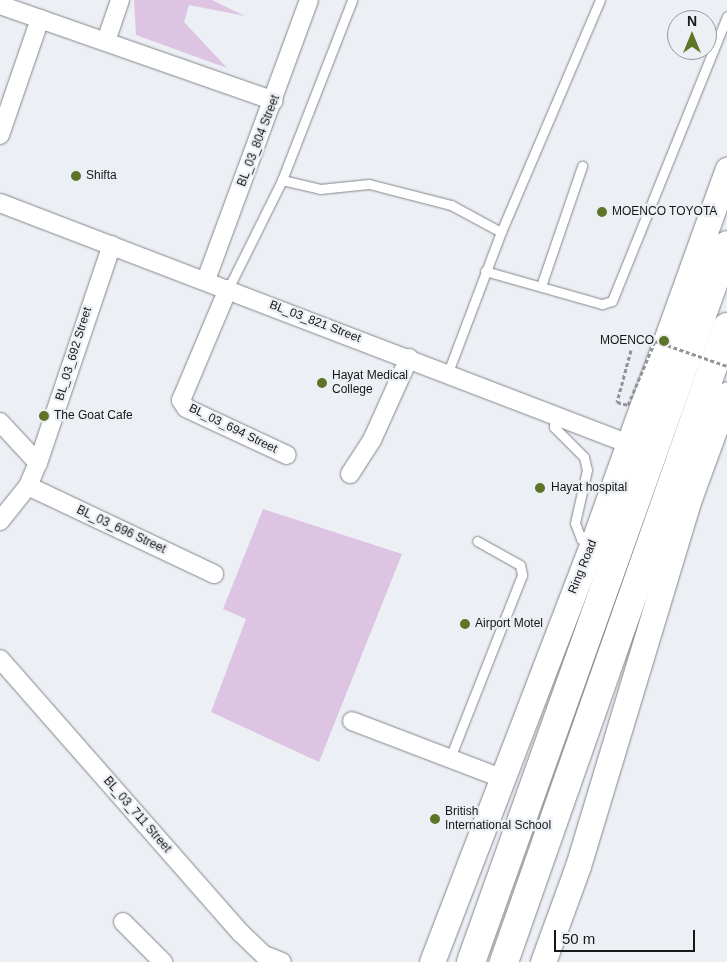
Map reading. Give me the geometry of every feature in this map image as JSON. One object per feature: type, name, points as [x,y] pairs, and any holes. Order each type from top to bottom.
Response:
[{"type":"highway","points":[[471,962],[727,245]]},
{"type":"highway","points":[[504,962],[727,327]]},
{"type":"street","points":[[106,41],[120,0]]},
{"type":"street","name":"BL_03_804 Street","points":[[206,280],[274,101],[309,0]]},
{"type":"street","points":[[0,5],[274,101]]},
{"type":"street","points":[[0,135],[40,19]]},
{"type":"street","name":"Ring Road","points":[[432,962],[500,778],[592,546],[727,170]]},
{"type":"street","name":"BL_03_821 Street","points":[[0,204],[448,372],[629,444]]},
{"type":"street","name":"BL_03_692 Street","points":[[0,521],[28,486],[38,463],[112,246]]},
{"type":"street","name":"BL_03_694 Street","points":[[228,289],[181,400],[186,408],[287,455]]},
{"type":"street","points":[[350,474],[372,440],[409,358]]},
{"type":"street","points":[[543,962],[578,866],[690,496],[727,395]]},
{"type":"street","points":[[0,422],[38,463]]},
{"type":"street","name":"BL_03_696 Street","points":[[28,486],[214,574]]},
{"type":"street","name":"BL_03_711 Street","points":[[0,658],[262,959],[282,962]]},
{"type":"street","points":[[352,721],[500,778]]},
{"type":"street","points":[[123,922],[163,962]]},
{"type":"lane","points":[[228,289],[282,180],[352,0]]},
{"type":"lane","points":[[448,372],[485,271],[600,0]]},
{"type":"lane","points":[[485,271],[602,304],[612,301],[727,16]]},
{"type":"lane","points":[[541,286],[582,166]]},
{"type":"lane","points":[[282,180],[320,189],[369,184],[451,205],[501,232]]},
{"type":"lane","points":[[556,415],[554,427],[584,457],[588,470],[575,523],[581,540],[592,546]]},
{"type":"lane","points":[[450,758],[522,575],[520,565],[477,541]]},
{"type":"path","points":[[631,350],[617,402],[628,405],[655,341],[727,366]]},
{"type":"shaded area","points":[[134,0],[212,0],[245,16],[189,5],[184,22],[227,68],[136,35]]},
{"type":"shaded area","points":[[263,509],[402,554],[319,762],[211,712],[246,619],[223,609]]},
{"type":"place","name":"Shifta","points":[[76,176]]},
{"type":"place","name":"MOENCO TOYOTA","points":[[602,212]]},
{"type":"place","name":"MOENCO","points":[[664,341]]},
{"type":"place","name":"Hayat Medical College","points":[[322,383]]},
{"type":"place","name":"The Goat Cafe","points":[[44,416]]},
{"type":"place","name":"Hayat hospital","points":[[540,488]]},
{"type":"place","name":"Airport Motel","points":[[465,624]]},
{"type":"place","name":"British International School","points":[[435,819]]}]
